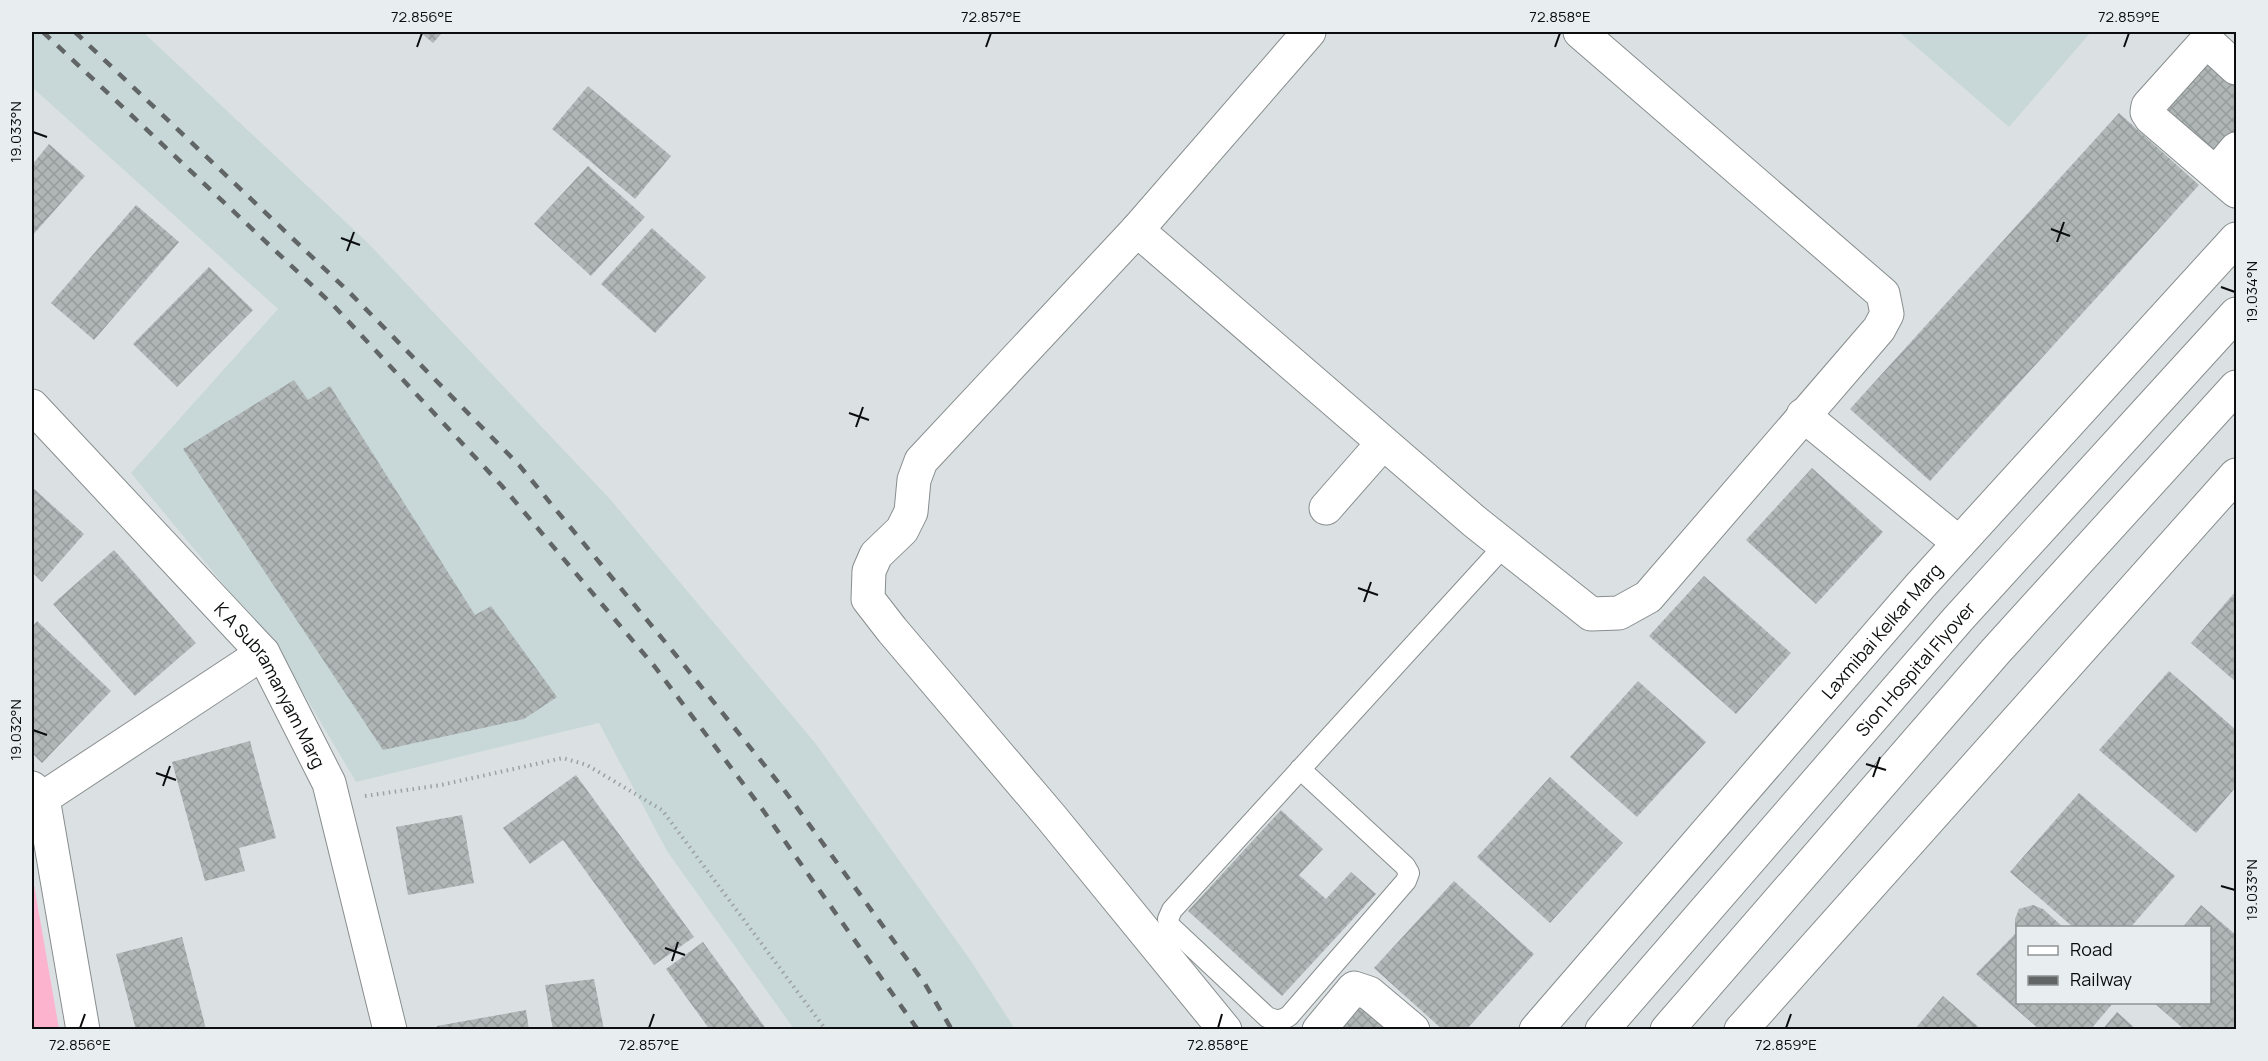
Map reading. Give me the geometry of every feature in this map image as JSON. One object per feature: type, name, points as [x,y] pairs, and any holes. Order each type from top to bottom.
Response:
[{"type":"main road","points":[[1225,1029],[868,599],[867,584],[869,571],[876,555],[902,530],[911,512],[914,480],[921,461],[1137,231],[1309,32]]},
{"type":"main road","points":[[1137,231],[1504,546],[1591,614],[1619,613],[1648,597],[1879,329],[1887,314],[1883,294],[1580,32]]},
{"type":"main road","points":[[2230,171],[2151,118],[2147,112],[2148,105],[2201,46],[2211,45],[2236,68]]},
{"type":"main road","name":"Laxmibai Kelkar Marg","points":[[1536,1029],[1959,543],[2236,239]]},
{"type":"main road","name":"Sion Hospital Flyover","points":[[1602,1029],[1958,619],[2236,314]]},
{"type":"main road","points":[[1667,1029],[1995,652],[2236,387]]},
{"type":"main road","name":"K A Subramanyam Marg","points":[[32,406],[263,653],[329,783],[390,1029]]},
{"type":"main road","points":[[1803,415],[1959,543]]},
{"type":"main road","points":[[1326,508],[1383,443]]},
{"type":"main road","points":[[1741,1029],[2236,475]]},
{"type":"main road","points":[[83,1029],[37,793],[263,653]]},
{"type":"main road","points":[[1319,1029],[1354,988],[1369,993],[1413,1029]]},
{"type":"lane","points":[[1300,770],[1406,866],[1409,873],[1406,882],[1289,1016],[1282,1021],[1267,1017],[1170,926],[1168,919],[1172,910],[1504,546]]},
{"type":"path","points":[[329,783],[356,798],[441,785],[563,758],[587,765],[662,810],[826,1029]]},
{"type":"shaded area","points":[[32,32],[143,32],[367,242],[609,498],[816,744],[971,961],[1015,1029],[794,1029],[667,851],[599,723],[356,782],[278,650],[131,473],[278,309],[32,87]]},
{"type":"shaded area","points":[[1899,32],[2091,32],[2009,127]]},
{"type":"shaded area","points":[[32,873],[59,1029],[32,1029]]},
{"type":"building","points":[[420,32],[443,32],[433,43]]},
{"type":"building","points":[[2210,52],[2236,76],[2236,138],[2214,164],[2156,111]]},
{"type":"building","points":[[588,86],[671,156],[635,199],[552,129]]},
{"type":"building","points":[[2119,113],[2199,185],[1930,481],[1850,409]]},
{"type":"building","points":[[49,144],[85,176],[32,236],[32,165]]},
{"type":"building","points":[[588,166],[645,217],[591,276],[534,224]]},
{"type":"building","points":[[136,205],[179,242],[94,340],[51,303]]},
{"type":"building","points":[[652,228],[706,277],[655,333],[601,284]]},
{"type":"building","points":[[209,267],[253,310],[177,387],[133,344]]},
{"type":"building","points":[[294,380],[308,400],[330,386],[475,615],[491,606],[557,697],[524,719],[383,750],[183,449]]},
{"type":"building","points":[[1812,468],[1883,532],[1816,604],[1746,540]]},
{"type":"building","points":[[32,487],[84,534],[42,582],[32,572]]},
{"type":"building","points":[[114,550],[196,643],[135,696],[53,604]]},
{"type":"building","points":[[1704,576],[1791,653],[1736,714],[1649,636]]},
{"type":"building","points":[[2236,591],[2236,682],[2191,643]]},
{"type":"building","points":[[37,621],[111,691],[42,763],[32,753],[32,627]]},
{"type":"building","points":[[2169,671],[2236,730],[2236,787],[2196,833],[2099,750]]},
{"type":"building","points":[[1638,681],[1706,742],[1637,817],[1570,757]]},
{"type":"building","points":[[250,741],[276,838],[239,848],[245,871],[205,881],[172,762]]},
{"type":"building","points":[[576,775],[694,937],[654,965],[563,840],[530,864],[503,828]]},
{"type":"building","points":[[1550,777],[1623,843],[1550,923],[1477,857]]},
{"type":"building","points":[[2079,793],[2175,876],[2132,926],[2072,926],[2010,872]]},
{"type":"building","points":[[1281,810],[1323,849],[1299,875],[1326,899],[1351,872],[1376,894],[1282,996],[1188,911]]},
{"type":"building","points":[[462,815],[474,883],[408,895],[396,827]]},
{"type":"building","points":[[1454,881],[1534,954],[1466,1030],[1443,1030],[1374,968]]},
{"type":"building","points":[[2033,905],[2043,909],[2062,926],[2016,926],[2016,1004],[2112,1004],[2090,1030],[2040,1030],[1976,974],[2015,934],[2015,919],[2019,909]]},
{"type":"building","points":[[2201,905],[2236,935],[2236,1030],[2185,1030],[2155,1004],[2211,1004],[2211,926],[2184,926]]},
{"type":"building","points":[[182,937],[206,1029],[136,1030],[116,954]]},
{"type":"building","points":[[703,942],[767,1030],[710,1030],[666,969]]},
{"type":"building","points":[[594,979],[604,1030],[553,1030],[545,985]]},
{"type":"building","points":[[1365,995],[1403,1030],[1334,1030]]},
{"type":"building","points":[[1943,996],[1982,1030],[1914,1030]]},
{"type":"building","points":[[526,1010],[529,1030],[437,1030],[437,1026]]},
{"type":"building","points":[[2117,1012],[2137,1030],[2102,1030]]},
{"type":"railway","points":[[43,32],[334,306],[502,486],[655,667],[760,806],[918,1030]]},
{"type":"railway","points":[[75,32],[349,292],[519,465],[782,787],[925,984],[952,1030]]}]
